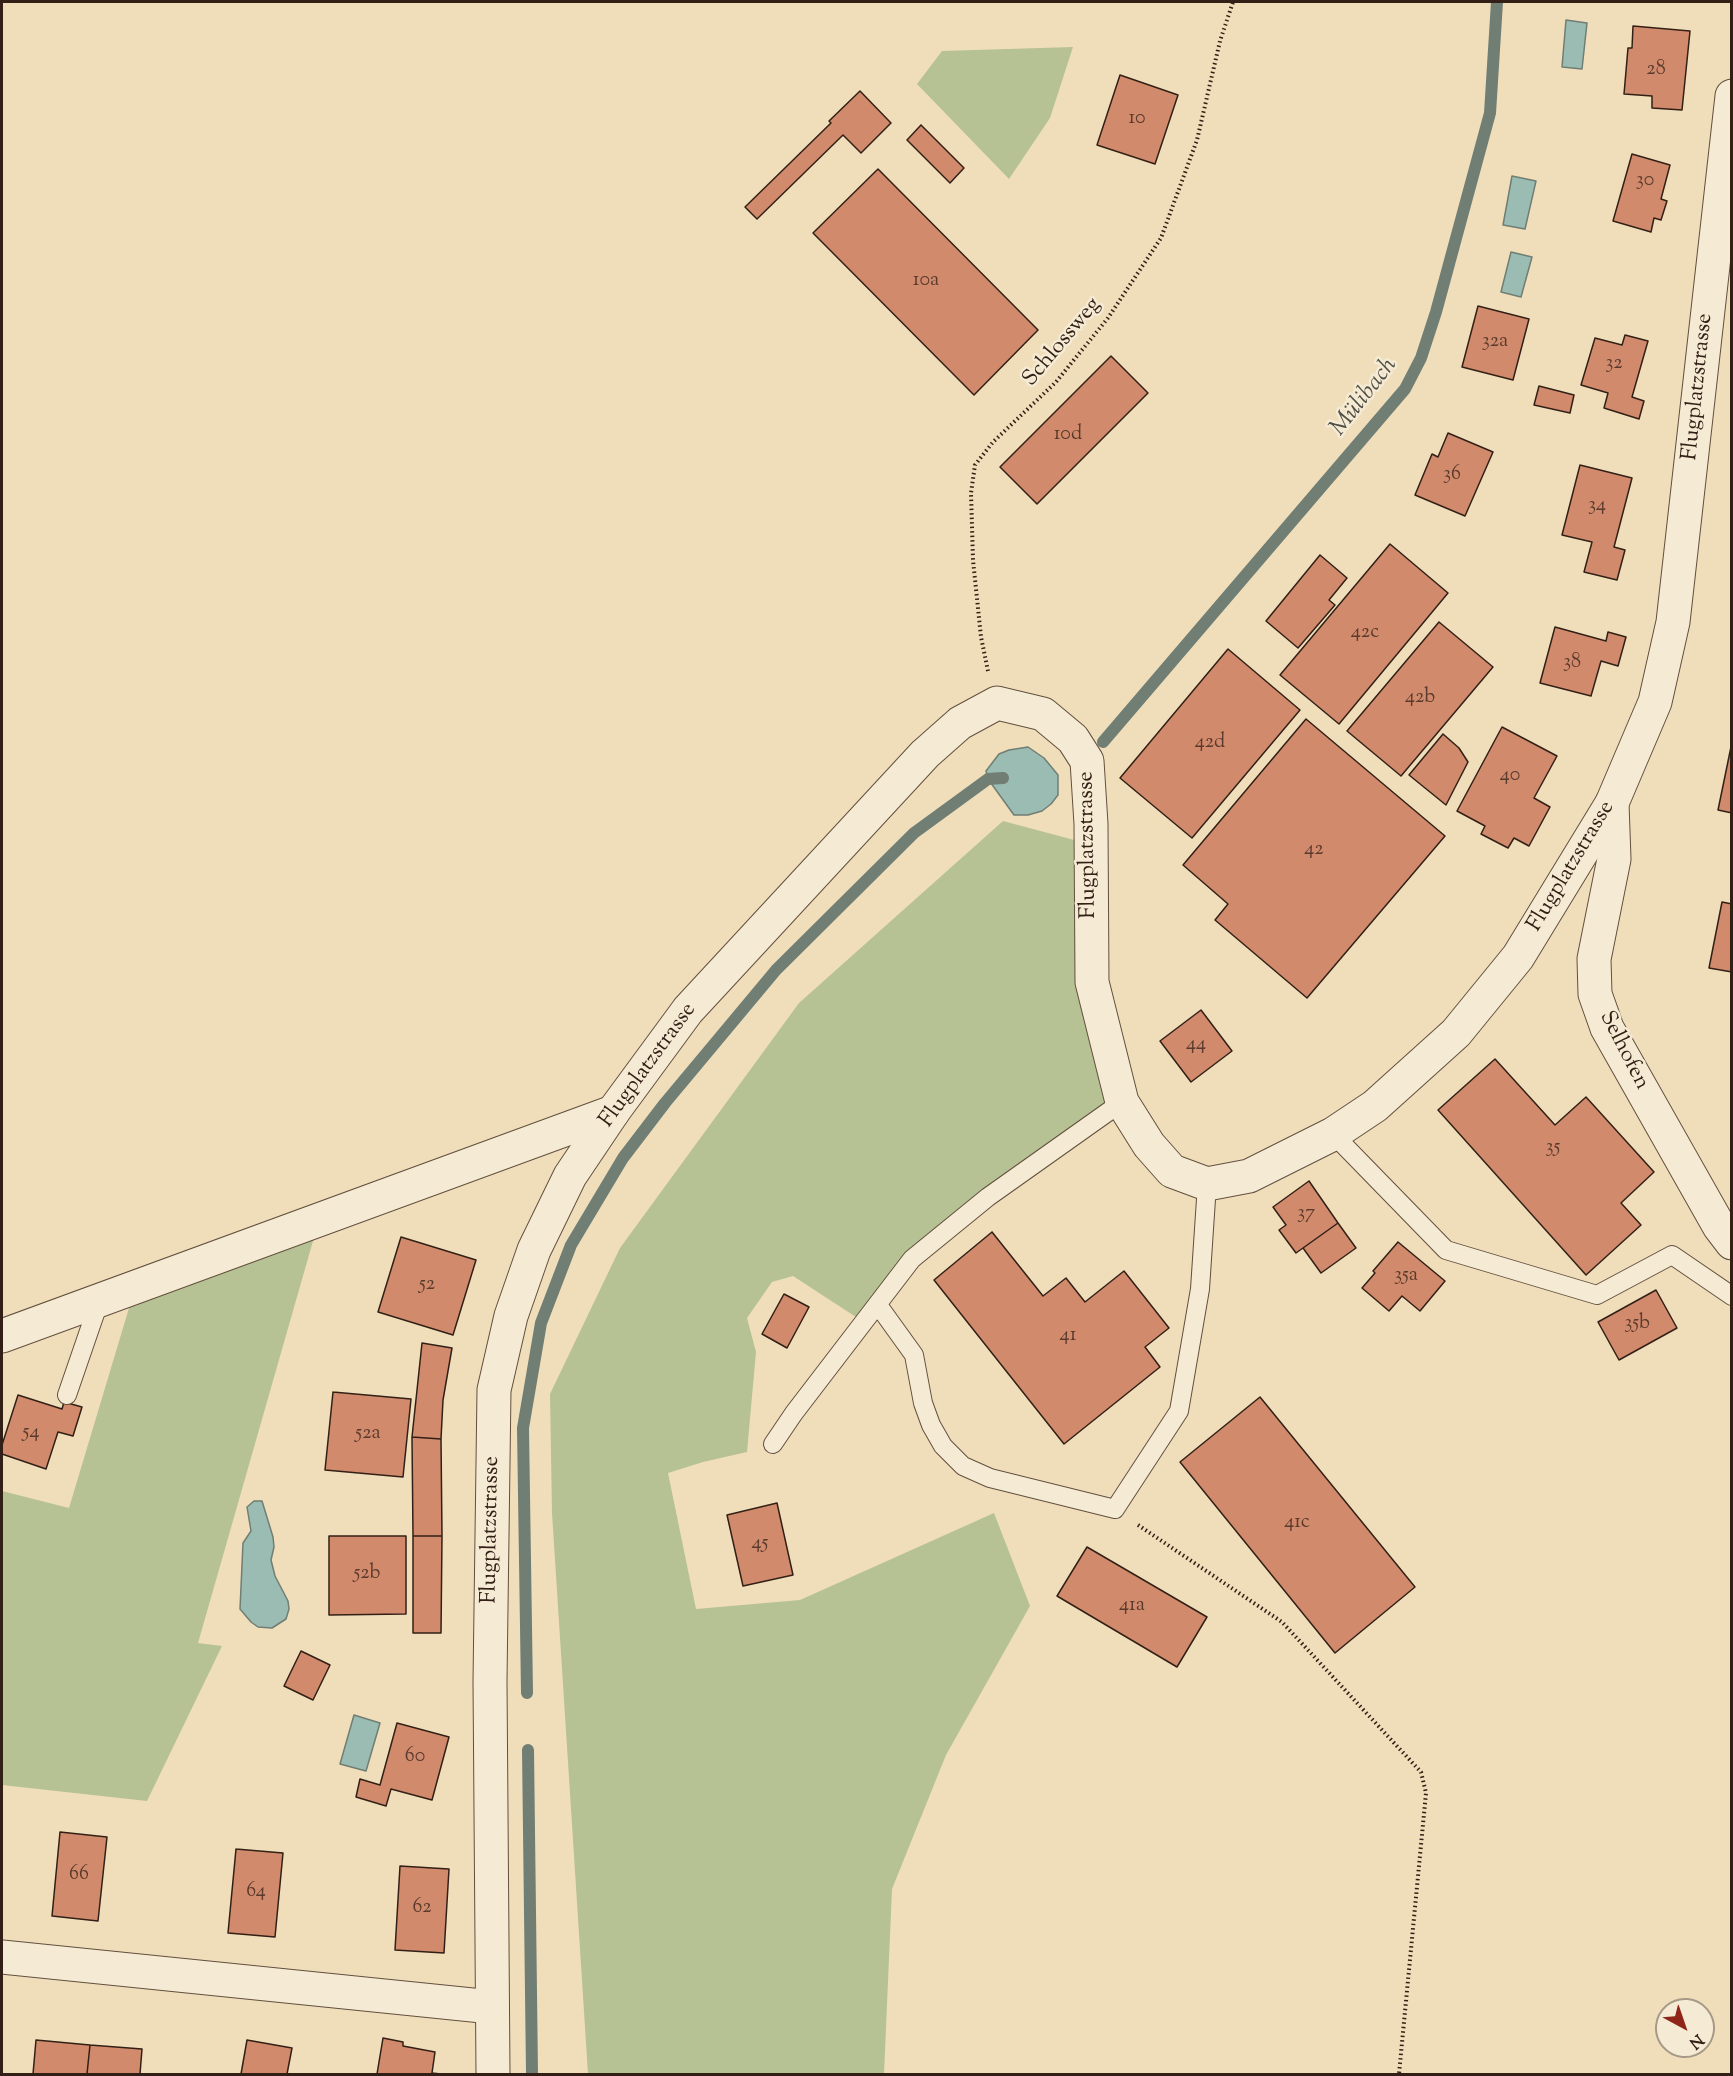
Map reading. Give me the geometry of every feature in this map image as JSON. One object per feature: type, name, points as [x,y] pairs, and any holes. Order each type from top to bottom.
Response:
[{"type":"street","name":"Flugplatzstrasse","points":[[493,2074],[490,1682],[494,1390],[511,1316],[534,1250],[570,1176],[613,1112],[688,1010],[925,754],[960,723],[996,703],[1043,714],[1072,739],[1087,761],[1091,824],[1092,982],[1122,1102],[1149,1145],[1172,1171],[1207,1184],[1249,1176],[1333,1134],[1375,1106],[1456,1033],[1518,957],[1612,803],[1655,702],[1673,622],[1731,96]]},
{"type":"street","name":"Selhofen","points":[[1612,803],[1614,859],[1594,959],[1595,993],[1607,1028],[1719,1226],[1731,1243]]},
{"type":"street","points":[[2,1336],[613,1112]]},
{"type":"street","points":[[2,1957],[492,2007]]},
{"type":"lane","points":[[773,1444],[794,1413],[912,1259],[988,1197],[1122,1102]]},
{"type":"lane","points":[[1333,1134],[1446,1250],[1597,1295],[1672,1255],[1731,1296]]},
{"type":"lane","points":[[878,1305],[914,1355],[923,1403],[931,1425],[943,1446],[963,1466],[990,1478],[1115,1509],[1179,1411],[1200,1289],[1207,1184]]},
{"type":"lane","points":[[68,1395],[99,1302]]},
{"type":"path","name":"Schlossweg","points":[[996,703],[981,637],[973,560],[971,493],[975,465],[993,442],[1064,373],[1108,318],[1161,238],[1197,140],[1220,41],[1233,2]]},
{"type":"path","points":[[1115,1509],[1282,1622],[1421,1772],[1426,1793],[1399,2074]]},
{"type":"green space","points":[[1073,47],[1050,118],[1009,179],[917,84],[942,51]]},
{"type":"green space","points":[[1003,821],[1093,845],[1119,1101],[909,1257],[859,1319],[793,1276],[772,1282],[747,1318],[756,1352],[747,1452],[668,1473],[696,1609],[800,1600],[994,1513],[1030,1606],[946,1755],[892,1889],[884,2074],[588,2074],[552,1513],[550,1394],[620,1248],[799,1003]]},
{"type":"green space","points":[[319,1220],[198,1643],[222,1646],[147,1801],[2,1785],[2,1491],[69,1508],[135,1288]]},
{"type":"water","points":[[1566,20],[1587,23],[1582,69],[1562,67]]},
{"type":"water","points":[[1512,176],[1536,181],[1525,229],[1503,225]]},
{"type":"water","points":[[1511,252],[1532,257],[1521,297],[1501,292]]},
{"type":"water","points":[[1028,747],[1044,758],[1058,775],[1058,795],[1042,811],[1028,815],[1014,815],[988,779],[986,771],[999,754]]},
{"type":"water","points":[[254,1501],[262,1501],[273,1537],[274,1547],[271,1560],[275,1576],[288,1601],[289,1609],[286,1619],[272,1628],[258,1627],[240,1609],[243,1543],[251,1531],[247,1507]]},
{"type":"water","points":[[354,1715],[380,1723],[366,1771],[340,1764]]},
{"type":"building","points":[[1633,26],[1690,31],[1682,110],[1652,108],[1652,96],[1624,94],[1628,48],[1632,48]]},
{"type":"building","points":[[1120,75],[1178,95],[1155,164],[1097,145]]},
{"type":"building","points":[[860,91],[891,123],[861,153],[843,135],[757,219],[745,207],[831,123],[829,121]]},
{"type":"building","points":[[921,125],[964,168],[950,183],[907,140]]},
{"type":"building","points":[[1632,154],[1670,165],[1661,199],[1667,201],[1661,220],[1654,218],[1651,232],[1613,221]]},
{"type":"building","points":[[878,169],[1038,330],[974,395],[813,233]]},
{"type":"building","points":[[1478,306],[1529,319],[1513,380],[1462,367]]},
{"type":"building","points":[[1625,335],[1648,341],[1632,397],[1644,401],[1639,419],[1604,408],[1608,393],[1581,385],[1595,338],[1622,345]]},
{"type":"building","points":[[1111,356],[1148,393],[1037,504],[1000,467]]},
{"type":"building","points":[[1539,386],[1574,395],[1570,413],[1534,405]]},
{"type":"building","points":[[1448,433],[1493,452],[1465,516],[1415,495],[1432,454],[1438,457]]},
{"type":"building","points":[[1580,465],[1632,478],[1614,547],[1625,550],[1617,580],[1584,572],[1592,542],[1562,535]]},
{"type":"building","points":[[1390,544],[1448,593],[1339,724],[1280,675]]},
{"type":"building","points":[[1320,555],[1347,578],[1329,600],[1335,605],[1298,648],[1266,621]]},
{"type":"building","points":[[1439,622],[1493,667],[1401,776],[1347,731]]},
{"type":"building","points":[[1555,627],[1606,641],[1608,632],[1626,637],[1618,666],[1601,661],[1591,696],[1540,683]]},
{"type":"building","points":[[1228,649],[1300,710],[1192,838],[1120,778]]},
{"type":"building","points":[[1306,719],[1445,836],[1307,998],[1215,920],[1228,904],[1183,865]]},
{"type":"building","points":[[1502,727],[1557,756],[1534,798],[1550,807],[1529,846],[1514,838],[1508,848],[1481,834],[1485,826],[1457,811]]},
{"type":"building","points":[[1443,734],[1459,748],[1468,762],[1446,805],[1409,775]]},
{"type":"building","points":[[1732,742],[1732,813],[1718,810]]},
{"type":"building","points":[[1722,902],[1732,904],[1732,972],[1709,968]]},
{"type":"building","points":[[1201,1010],[1232,1051],[1191,1082],[1160,1041]]},
{"type":"building","points":[[1495,1059],[1555,1125],[1586,1097],[1654,1172],[1621,1203],[1641,1225],[1586,1275],[1438,1110]]},
{"type":"building","points":[[1309,1181],[1338,1223],[1296,1253],[1279,1230],[1286,1225],[1273,1207]]},
{"type":"building","points":[[1338,1223],[1356,1248],[1321,1273],[1303,1248]]},
{"type":"building","points":[[992,1232],[1043,1296],[1066,1278],[1085,1302],[1124,1271],[1169,1328],[1145,1347],[1160,1367],[1064,1444],[934,1280]]},
{"type":"building","points":[[401,1237],[476,1260],[453,1335],[378,1312]]},
{"type":"building","points":[[1398,1242],[1445,1281],[1420,1311],[1402,1296],[1389,1311],[1362,1288],[1375,1273],[1373,1271]]},
{"type":"building","points":[[1656,1290],[1677,1328],[1619,1360],[1598,1322]]},
{"type":"building","points":[[784,1294],[809,1307],[787,1348],[762,1334]]},
{"type":"building","points":[[422,1343],[452,1348],[443,1400],[441,1439],[412,1437]]},
{"type":"building","points":[[333,1392],[411,1399],[403,1477],[325,1470]]},
{"type":"building","points":[[18,1395],[62,1409],[64,1402],[82,1407],[73,1436],[58,1432],[46,1469],[2,1454],[2,1445]]},
{"type":"building","points":[[1260,1397],[1415,1587],[1335,1653],[1180,1462]]},
{"type":"building","points":[[412,1437],[441,1439],[442,1536],[413,1536]]},
{"type":"building","points":[[777,1503],[793,1575],[743,1586],[727,1515]]},
{"type":"building","points":[[329,1536],[406,1536],[406,1614],[329,1615]]},
{"type":"building","points":[[413,1536],[442,1536],[441,1633],[413,1633]]},
{"type":"building","points":[[1087,1547],[1207,1617],[1177,1667],[1057,1596]]},
{"type":"building","points":[[301,1651],[330,1665],[313,1700],[284,1686]]},
{"type":"building","points":[[397,1723],[449,1737],[432,1800],[391,1789],[386,1806],[356,1797],[360,1779],[380,1785]]},
{"type":"building","points":[[60,1832],[107,1837],[98,1921],[52,1916]]},
{"type":"building","points":[[236,1849],[283,1853],[275,1937],[228,1933]]},
{"type":"building","points":[[400,1866],[449,1869],[444,1953],[395,1950]]},
{"type":"building","points":[[383,2038],[403,2042],[403,2046],[435,2052],[432,2073],[441,2074],[377,2074]]},
{"type":"building","points":[[36,2040],[90,2045],[87,2074],[33,2074]]},
{"type":"building","points":[[247,2040],[292,2048],[287,2074],[241,2074]]},
{"type":"building","points":[[90,2045],[142,2049],[140,2074],[87,2074]]},
{"type":"waterway","name":"Mülibach","points":[[1103,742],[1405,389],[1421,358],[1436,312],[1490,113],[1497,2]]},
{"type":"waterway","points":[[527,1693],[523,1428],[541,1323],[571,1245],[623,1158],[665,1103],[776,970],[914,833],[988,779],[1003,778]]},
{"type":"waterway","points":[[528,1750],[532,2074]]}]
